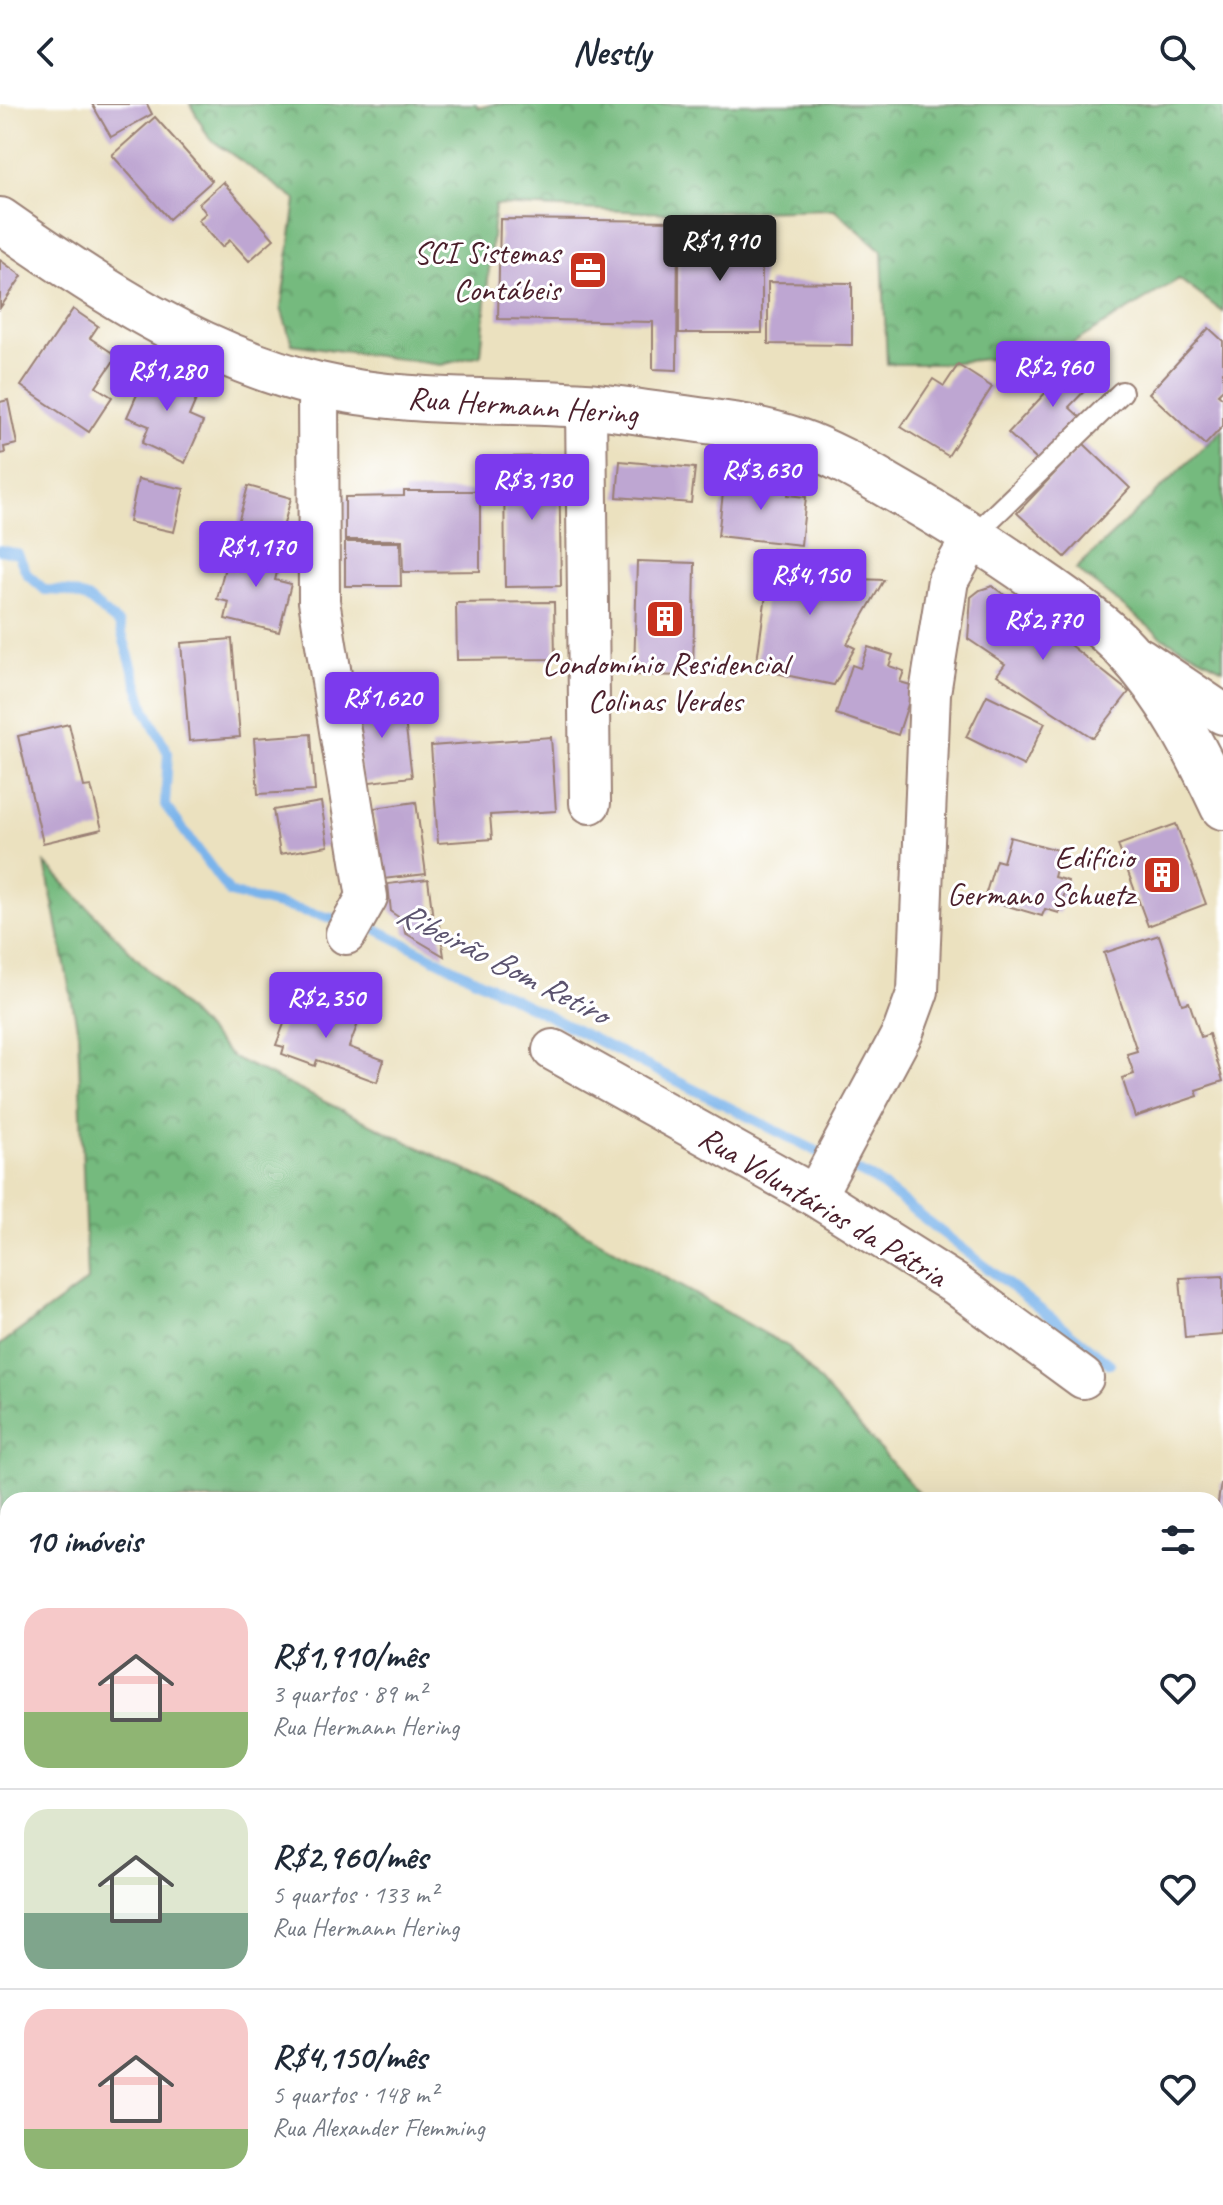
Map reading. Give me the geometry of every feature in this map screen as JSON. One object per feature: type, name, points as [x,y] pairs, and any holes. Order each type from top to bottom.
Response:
[{"type":"street","name":"Rua Hermann Hering","points":[[0,220],[86,280],[170,328],[257,366],[318,385],[453,402],[586,405],[744,426],[797,440],[856,468],[974,535],[1077,608],[1124,647],[1154,683],[1198,754],[1223,807]]},
{"type":"street","points":[[318,385],[319,601],[367,897],[346,934]]},
{"type":"street","points":[[586,405],[590,803]]},
{"type":"street","points":[[829,1172],[903,1032],[918,991],[930,693],[948,580],[974,535]]},
{"type":"street","points":[[1124,647],[1223,714]]},
{"type":"street","name":"Rua Voluntários da Pátria","points":[[553,1050],[829,1172],[955,1284],[1083,1378]]},
{"type":"lane","points":[[974,535],[1122,392]]},
{"type":"green space","points":[[190,104],[476,104],[479,108],[494,104],[1223,104],[1223,312],[1179,279],[1060,351],[939,364],[887,364],[882,251],[834,209],[667,213],[495,205],[481,355],[441,365],[292,344],[281,308],[296,200],[209,138]]},
{"type":"green space","points":[[1223,429],[1223,669],[1163,638],[1076,569]]},
{"type":"green space","points":[[45,863],[232,1057],[523,1198],[789,1347],[918,1492],[0,1492],[0,1345],[87,1281],[78,1032]]},
{"type":"building","points":[[92,104],[147,104],[152,114],[111,137]]},
{"type":"building","points":[[155,117],[212,181],[169,219],[112,155]]},
{"type":"building","points":[[223,182],[274,239],[249,261],[230,240],[222,247],[198,220],[206,213],[199,204]]},
{"type":"building","name":"SCI Sistemas Contábeis","points":[[500,219],[678,221],[677,370],[653,369],[653,322],[498,319]]},
{"type":"building","points":[[679,233],[762,234],[762,333],[679,333]]},
{"type":"building","points":[[0,260],[22,276],[0,308]]},
{"type":"building","points":[[768,282],[852,283],[852,345],[768,344]]},
{"type":"building","points":[[73,309],[98,326],[90,338],[117,356],[96,387],[112,397],[89,432],[21,386]]},
{"type":"building","points":[[1209,328],[1223,341],[1223,389],[1218,394],[1223,398],[1223,426],[1205,445],[1149,393]]},
{"type":"building","points":[[1070,354],[1096,379],[1069,407],[1080,417],[1038,461],[1008,433],[1049,389],[1042,384]]},
{"type":"building","points":[[150,365],[201,388],[189,416],[203,422],[185,463],[142,443],[149,426],[127,417]]},
{"type":"building","points":[[958,365],[992,387],[948,456],[901,427],[933,379],[944,386]]},
{"type":"building","points":[[8,400],[17,444],[4,447],[5,453],[0,454],[0,402]]},
{"type":"building","points":[[1083,443],[1130,488],[1065,557],[1017,513]]},
{"type":"building","points":[[559,456],[561,586],[505,587],[504,457]]},
{"type":"building","points":[[620,461],[695,468],[691,503],[617,497]]},
{"type":"building","points":[[725,476],[789,484],[788,495],[806,497],[801,545],[718,536]]},
{"type":"building","points":[[138,479],[184,489],[174,532],[129,522]]},
{"type":"building","points":[[248,486],[291,498],[278,546],[235,534]]},
{"type":"building","points":[[404,491],[480,491],[480,571],[403,572],[402,540],[345,540],[345,497],[404,496]]},
{"type":"building","points":[[245,541],[283,550],[275,580],[291,584],[279,632],[225,619],[229,602],[217,599],[225,567],[238,570]]},
{"type":"building","points":[[345,542],[400,542],[401,586],[345,586]]},
{"type":"building","points":[[772,549],[832,554],[829,578],[884,580],[847,644],[855,648],[834,685],[756,669]]},
{"type":"building","name":"Condomínio Residencial Colinas Verdes","points":[[637,561],[695,563],[693,676],[634,675]]},
{"type":"building","points":[[992,586],[1129,692],[1093,738],[997,675],[1005,664],[968,639],[971,597]]},
{"type":"building","points":[[554,602],[555,659],[457,660],[456,603]]},
{"type":"building","points":[[232,639],[240,737],[189,741],[181,643]]},
{"type":"building","points":[[868,647],[893,655],[889,666],[904,671],[900,682],[914,686],[898,735],[836,714],[852,665],[860,668]]},
{"type":"building","points":[[987,695],[1045,723],[1024,766],[966,737]]},
{"type":"building","points":[[402,696],[412,777],[362,783],[352,702]]},
{"type":"building","points":[[69,724],[84,787],[91,786],[102,829],[43,843],[18,736]]},
{"type":"building","points":[[311,734],[315,791],[258,794],[254,738]]},
{"type":"building","points":[[551,737],[556,811],[490,815],[492,839],[438,843],[431,746]]},
{"type":"building","points":[[321,802],[328,846],[280,854],[273,810]]},
{"type":"building","points":[[416,802],[426,874],[383,879],[374,808]]},
{"type":"building","name":"Edifício Germano Schuetz","points":[[1176,824],[1206,904],[1148,926],[1118,845]]},
{"type":"building","points":[[1010,837],[1061,851],[1054,877],[1068,881],[1059,913],[1045,909],[1042,916],[984,899],[996,860],[1003,862]]},
{"type":"building","points":[[428,879],[433,919],[438,918],[444,956],[405,933],[403,920],[391,912],[388,884]]},
{"type":"building","points":[[1159,935],[1182,1004],[1189,1002],[1201,1037],[1209,1034],[1223,1081],[1196,1090],[1198,1096],[1135,1117],[1122,1078],[1134,1074],[1127,1054],[1137,1051],[1104,953]]},
{"type":"building","points":[[293,1000],[315,1009],[318,1003],[360,1018],[349,1047],[384,1060],[377,1082],[317,1060],[315,1066],[282,1054],[284,1047],[276,1045]]},
{"type":"building","points":[[1223,1276],[1223,1335],[1185,1338],[1180,1278]]},
{"type":"waterway","name":"Ribeirão Bom Retiro","points":[[0,550],[18,554],[27,574],[45,590],[66,591],[87,598],[119,624],[145,709],[168,753],[165,805],[230,893],[344,921]]},
{"type":"waterway","name":"Ribeirão Bom Retiro","points":[[359,924],[370,926],[828,1157]]},
{"type":"waterway","name":"Ribeirão Bom Retiro","points":[[843,1164],[875,1180],[1110,1364]]},
{"type":"place","name":"SCI Sistemas Contábeis","points":[[588,270]]},
{"type":"place","name":"Condomínio Residencial Colinas Verdes","points":[[665,619]]},
{"type":"place","name":"Edifício Germano Schuetz","points":[[1162,875]]}]
